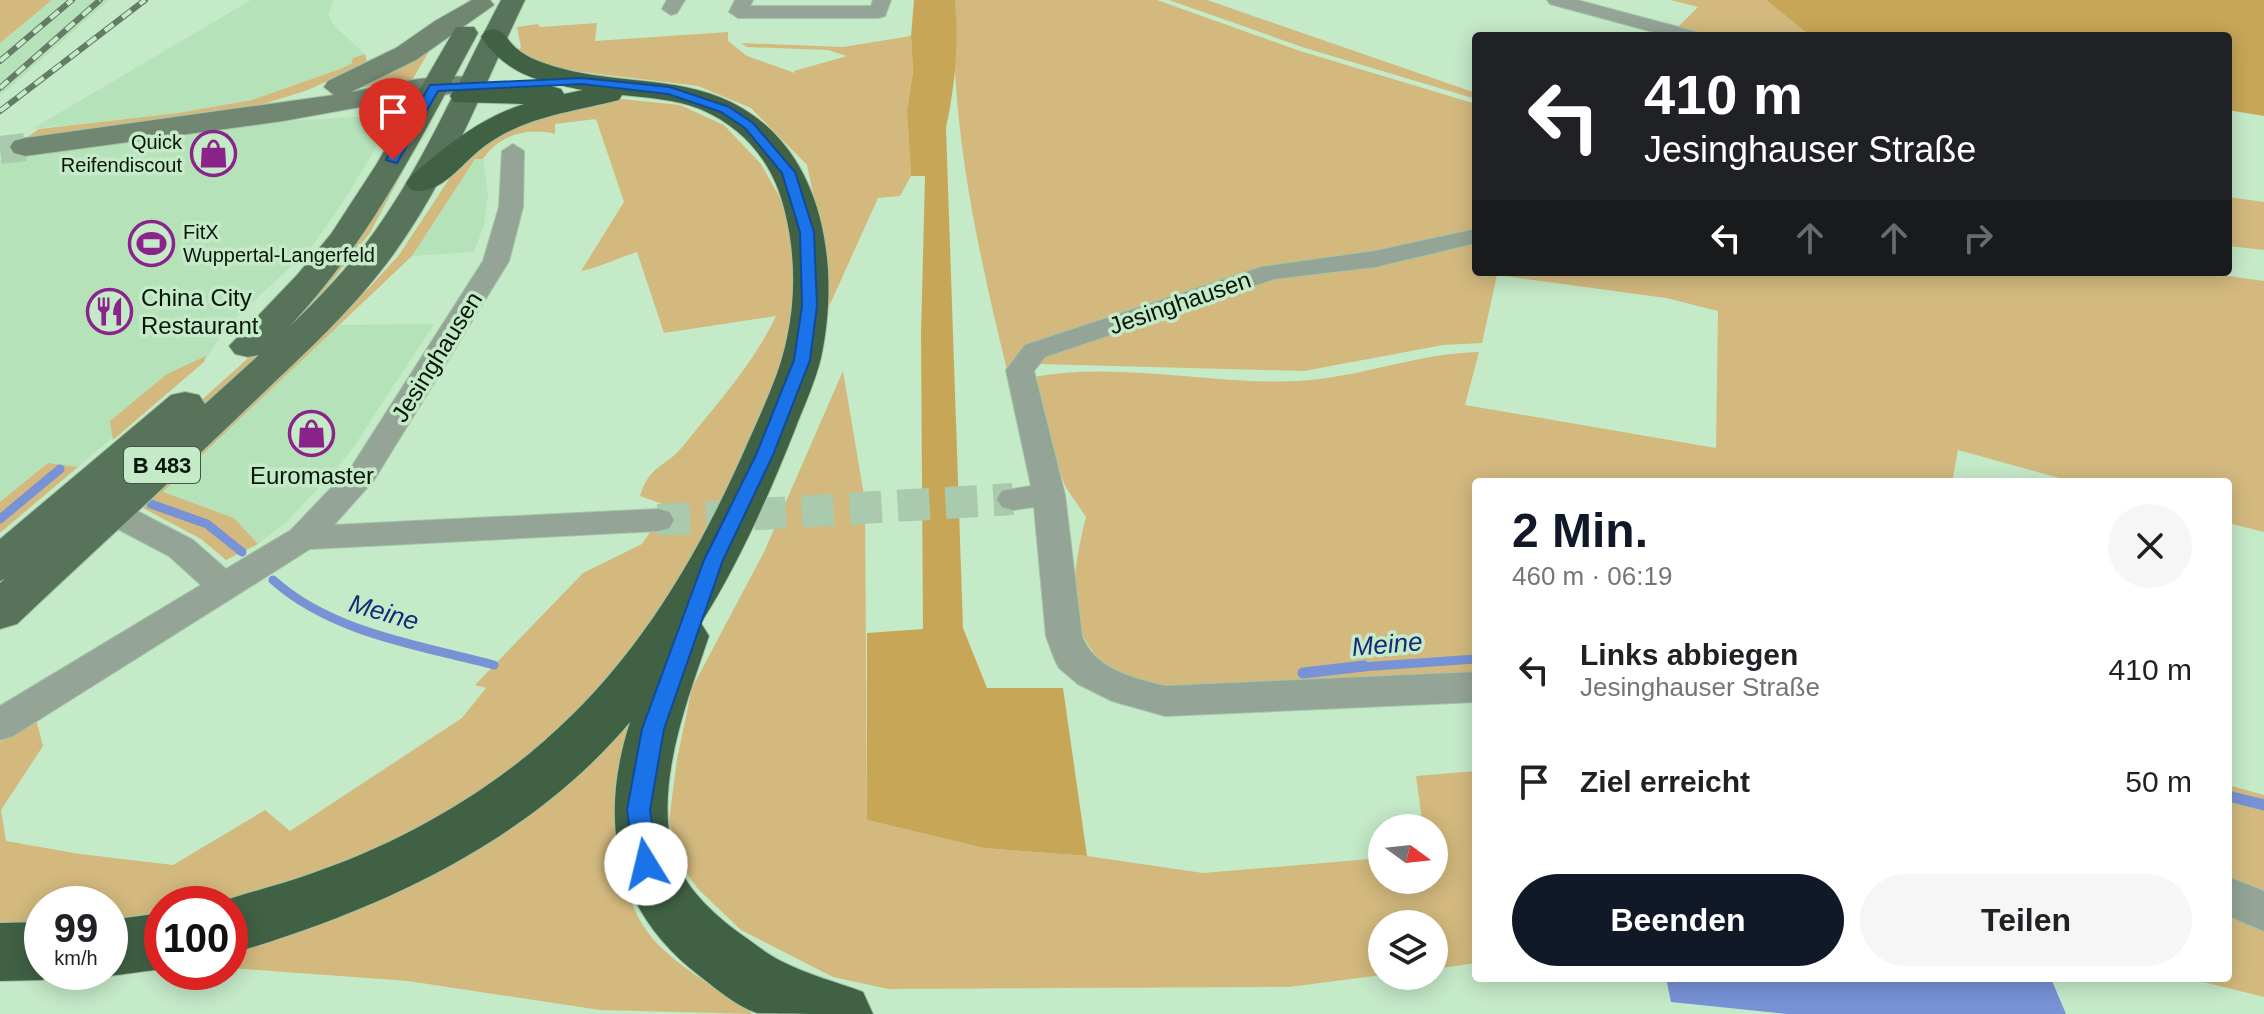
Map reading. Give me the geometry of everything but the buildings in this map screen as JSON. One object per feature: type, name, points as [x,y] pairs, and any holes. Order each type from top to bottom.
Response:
[{"type":"highway","points":[[494,37],[507,55],[525,67],[582,81],[670,91],[725,109],[749,125],[789,172],[807,232],[810,306],[802,360],[764,455],[713,560],[653,729],[639,810],[646,864],[674,913],[703,943],[751,977],[841,1014]]},
{"type":"highway","points":[[449,92],[582,81]]},
{"type":"highway","points":[[449,92],[609,94],[670,91]]},
{"type":"highway","points":[[422,183],[474,139],[512,119],[579,98],[609,94]]},
{"type":"highway","points":[[248,920],[300,904],[369,876],[437,843],[518,793],[561,759],[618,703],[713,560]]},
{"type":"highway","points":[[0,952],[24,951]]},
{"type":"main road","points":[[449,92],[494,37],[513,0]]},
{"type":"main road","points":[[449,92],[483,2]]},
{"type":"main road","name":"B 483","points":[[0,611],[321,316],[388,237],[422,183],[449,92]]},
{"type":"main road","name":"B 483","points":[[0,564],[193,397],[265,330],[304,288],[449,92]]},
{"type":"street","points":[[744,0],[738,12],[878,12],[882,0]]},
{"type":"street","points":[[1556,0],[1675,32]]},
{"type":"street","points":[[283,112],[406,54],[483,2]]},
{"type":"street","points":[[25,147],[449,92]]},
{"type":"street","name":"Jesinghausen","points":[[0,725],[303,538],[363,473],[496,261],[510,226],[514,201],[513,151]]},
{"type":"street","name":"Jesinghausen","points":[[1472,237],[1375,259],[1270,272],[1035,351],[1020,370],[1049,495],[1064,636],[1072,658],[1091,674],[1125,691],[1165,701],[1472,687]]},
{"type":"street","points":[[1013,499],[1049,495]]},
{"type":"street","points":[[117,505],[125,519],[181,548],[226,588]]},
{"type":"street","points":[[303,538],[658,520]]},
{"type":"street","points":[[2232,898],[2264,911]]},
{"type":"shaded area","points":[[0,0],[52,0],[0,43]]},
{"type":"shaded area","points":[[52,0],[109,0],[0,96],[0,43]]},
{"type":"shaded area","points":[[251,0],[334,0],[328,14],[334,26],[365,54],[353,58],[351,64],[340,69],[252,100],[178,113],[32,129]]},
{"type":"shaded area","points":[[914,0],[955,0],[955,65],[946,128],[963,628],[987,688],[1063,688],[1087,856],[984,848],[867,820],[867,633],[923,629],[921,335],[925,176],[911,176],[907,111],[913,72],[911,36]]},
{"type":"shaded area","points":[[955,0],[1157,0],[1300,51],[1472,103],[1472,233],[1372,255],[1298,263],[1024,349],[1016,356],[1011,386],[970,200],[955,75]]},
{"type":"shaded area","points":[[1169,0],[1207,0],[1472,92],[1472,98],[1305,48]]},
{"type":"shaded area","points":[[1670,0],[1766,0],[1788,17],[2264,0],[2232,32],[1688,32],[1676,29],[1698,7]]},
{"type":"shaded area","points":[[1766,0],[2264,0],[2264,116],[2232,111],[2232,32],[1806,32]]},
{"type":"shaded area","points":[[597,23],[595,41],[728,32],[728,41],[747,56],[795,73],[847,56],[828,50],[747,47],[741,43],[843,47],[911,36],[913,72],[907,111],[911,176],[900,196],[878,198],[827,311],[824,245],[807,165],[751,108],[698,86],[550,68],[515,50],[521,48],[517,27]]},
{"type":"shaded area","points":[[434,43],[412,80],[345,90]]},
{"type":"shaded area","points":[[365,54],[367,61],[358,67],[308,90],[257,106],[23,140],[39,129],[178,113],[252,100],[340,69],[351,64],[353,58]]},
{"type":"shaded area","points":[[622,99],[680,105],[724,125],[761,164],[783,203],[791,234],[796,282],[789,336],[778,377],[746,454],[672,600],[622,675],[488,791],[357,864],[248,898],[248,886],[144,886],[144,926],[128,928],[128,886],[24,886],[24,926],[0,926],[0,742],[36,719],[43,746],[1,810],[6,841],[173,865],[265,810],[290,831],[462,718],[486,688],[475,685],[583,573],[642,544],[668,506],[640,496],[648,478],[683,446],[721,400],[757,351],[776,316],[664,333],[637,252],[581,271],[624,202],[596,119],[555,124],[555,134],[534,132],[514,135],[497,144],[483,159],[475,159],[412,256],[163,492],[234,518],[258,544],[226,560],[201,539],[141,507],[328,324],[369,288],[399,255],[459,164],[505,128],[592,102]]},
{"type":"shaded area","points":[[434,113],[370,233],[295,327],[0,586],[4,578],[275,334]]},
{"type":"shaded area","points":[[357,117],[380,119],[388,127],[311,248],[225,328],[208,356],[78,467],[58,465],[0,513],[0,159],[280,121]]},
{"type":"shaded area","points":[[475,159],[483,159],[488,195],[484,225],[474,252],[412,256]]},
{"type":"shaded area","points":[[2232,198],[2264,202],[2264,250],[2232,246]]},
{"type":"shaded area","points":[[1472,240],[1472,276],[1497,276],[1482,343],[1443,345],[1304,371],[1039,364],[1042,358],[1271,277]]},
{"type":"shaded area","points":[[1504,276],[2228,276],[2264,281],[2264,532],[2232,524],[2232,478],[2060,478],[1958,450],[1953,478],[1472,478],[1472,676],[1190,692],[1131,679],[1113,670],[1096,656],[1085,639],[1078,620],[1075,579],[1086,517],[1065,486],[1033,390],[1033,377],[1098,371],[1297,381],[1456,353],[1479,352],[1465,405],[1716,448],[1718,311],[1666,298]]},
{"type":"shaded area","points":[[434,324],[353,448],[285,523],[258,544],[234,518],[163,493],[339,325]]},
{"type":"shaded area","points":[[206,356],[204,362],[113,440],[110,421],[167,374]]},
{"type":"shaded area","points":[[843,371],[865,501],[867,820],[984,848],[1087,856],[1203,873],[1368,859],[1368,894],[1448,894],[1448,814],[1421,814],[1416,776],[1472,771],[1472,964],[1448,967],[1448,910],[1368,910],[1368,977],[1289,987],[888,989],[833,977],[741,930],[698,889],[680,864],[669,821],[677,759],[692,688],[764,552]]},
{"type":"shaded area","points":[[48,463],[78,467],[0,533],[0,502]]},
{"type":"shaded area","points":[[641,695],[622,829],[623,863],[629,895],[642,924],[664,950],[753,1014],[600,1010],[408,981],[248,969],[248,935]]},
{"type":"shaded area","points":[[2232,786],[2264,795],[2264,997],[2203,982],[2232,982]]},
{"type":"water","points":[[1667,982],[2052,982],[2066,1014],[1787,1014],[1671,1002]]},
{"type":"waterway","points":[[0,519],[60,469]]},
{"type":"waterway","name":"Meine","points":[[151,504],[207,524],[242,552]]},
{"type":"waterway","name":"Meine","points":[[273,580],[296,598],[349,625],[494,665]]},
{"type":"waterway","name":"Meine","points":[[1347,668],[1472,659]]},
{"type":"waterway","name":"Meine","points":[[1303,673],[1364,666]]},
{"type":"waterway","name":"Meine","points":[[2232,797],[2264,805]]},
{"type":"tunnel","points":[[0,150],[25,147]]},
{"type":"tunnel","points":[[658,520],[1013,499]]},
{"type":"railway","points":[[0,61],[72,0]]},
{"type":"railway","points":[[0,88],[100,0]]},
{"type":"railway","points":[[0,111],[145,0]]},
{"type":"place","name":"Quick Reifendiscout","points":[[213,154]]},
{"type":"place","name":"FitX Wuppertal-Langerfeld","points":[[152,243]]},
{"type":"place","name":"China City Restaurant","points":[[110,312]]},
{"type":"place","name":"Euromaster","points":[[312,434]]},
{"type":"route","points":[[393,160],[434,87],[582,81],[670,91],[725,109],[749,125],[789,172],[807,232],[810,306],[802,360],[764,455],[713,560],[653,729],[639,810],[646,864]]}]
